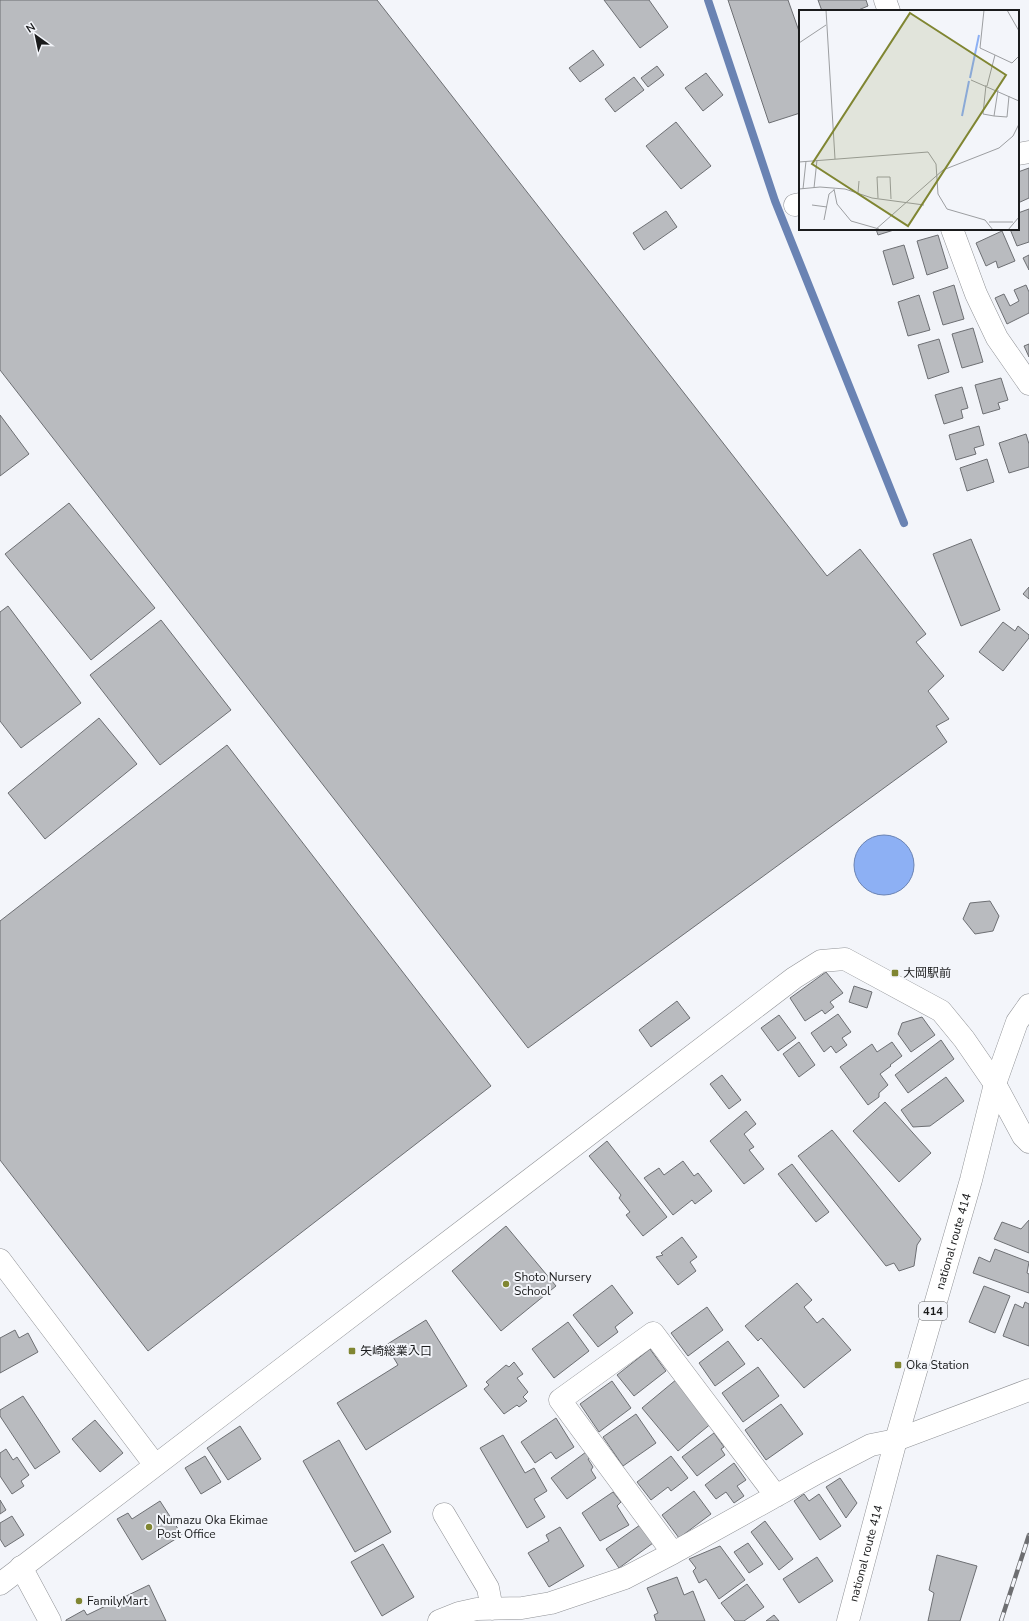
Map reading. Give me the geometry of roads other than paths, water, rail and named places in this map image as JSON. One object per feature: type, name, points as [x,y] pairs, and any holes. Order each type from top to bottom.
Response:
[{"type":"main road","points":[[885,0],[889,10]]},
{"type":"main road","points":[[1019,154],[1029,152]]},
{"type":"main road","points":[[952,230],[976,294],[997,338],[1029,384]]},
{"type":"main road","points":[[0,1584],[782,988],[821,961],[845,959],[941,1011],[964,1039],[995,1084],[1023,1136],[1029,1142]]},
{"type":"main road","name":"national route 414","points":[[848,1621],[896,1440],[971,1180],[995,1084],[1017,1022],[1029,1006]]},
{"type":"main road","points":[[0,1260],[155,1465]]},
{"type":"main road","points":[[673,1553],[560,1400],[653,1333],[776,1496]]},
{"type":"main road","points":[[439,1621],[478,1609],[522,1608],[551,1603],[625,1578],[871,1445],[896,1440],[1029,1390]]},
{"type":"main road","points":[[444,1514],[488,1588],[492,1609]]},
{"type":"main road","points":[[21,1567],[50,1621]]},
{"type":"water","points":[[884,835],[901,840],[909,848],[914,865],[909,882],[901,890],[884,895],[867,890],[859,882],[854,865],[859,848],[867,840]]},
{"type":"waterway","points":[[708,0],[775,201],[904,523]]},
{"type":"railway","points":[[1001,1621],[1029,1535]]},
{"type":"place","name":"大岡駅前","points":[[895,973]]},
{"type":"place","name":"Shoto Nursery School","points":[[506,1284]]},
{"type":"place","name":"矢崎総業入口","points":[[352,1351]]},
{"type":"place","name":"Oka Station","points":[[898,1365]]},
{"type":"place","name":"Numazu Oka Ekimae Post Office","points":[[149,1527]]},
{"type":"place","name":"FamilyMart","points":[[79,1601]]}]
